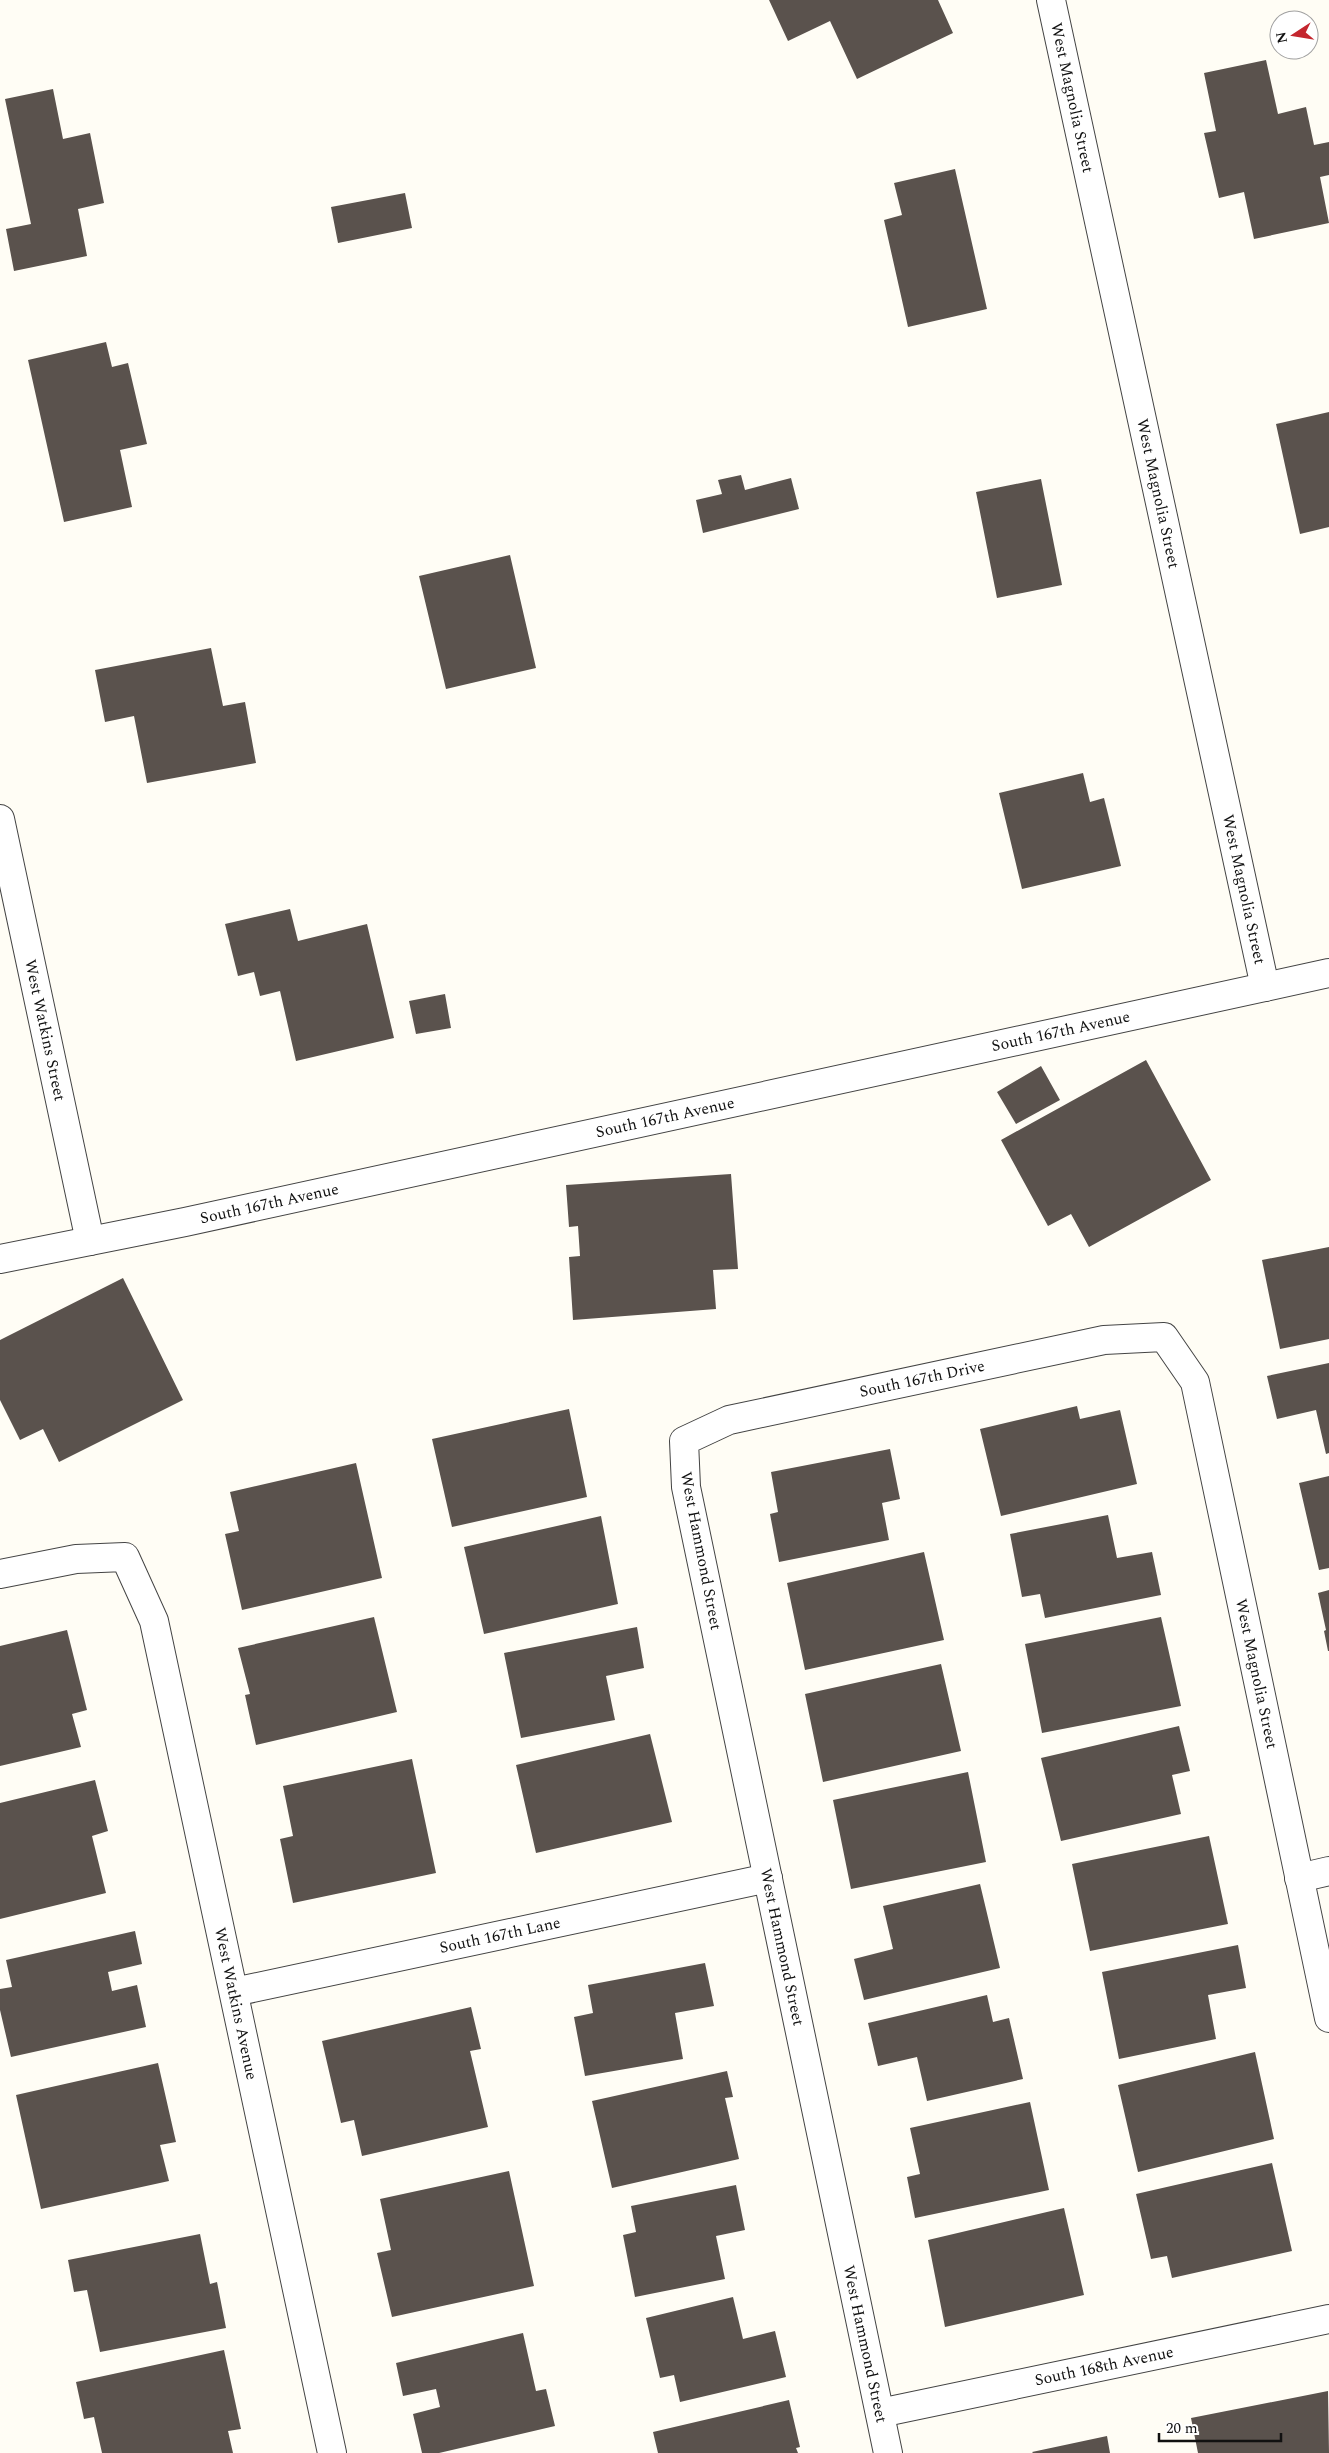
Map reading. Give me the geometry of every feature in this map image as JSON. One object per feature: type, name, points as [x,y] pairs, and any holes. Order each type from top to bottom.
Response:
[{"type":"street","name":"West Magnolia Street","points":[[1051,0],[1265,987]]},
{"type":"street","name":"West Watkins Street","points":[[0,819],[90,1241]]},
{"type":"street","name":"South 167th Avenue","points":[[0,1259],[1329,973]]},
{"type":"street","name":"West Magnolia Street","points":[[1164,1337],[1195,1382],[1329,2018]]},
{"type":"street","name":"South 167th Drive","points":[[684,1441],[729,1420],[1104,1340],[1164,1337]]},
{"type":"street","name":"West Hammond Street","points":[[684,1441],[686,1487],[888,2453]]},
{"type":"street","name":"West Watkins Avenue","points":[[0,1574],[76,1559],[125,1557],[154,1621],[332,2453]]},
{"type":"street","points":[[1298,1878],[1329,1871]]},
{"type":"street","name":"South 167th Lane","points":[[234,1992],[768,1878]]},
{"type":"street","name":"South 168th Avenue","points":[[880,2412],[1329,2319]]},
{"type":"building","points":[[769,0],[938,0],[953,33],[857,79],[830,21],[788,41]]},
{"type":"building","points":[[1266,60],[1278,114],[1306,107],[1314,145],[1329,142],[1329,175],[1320,177],[1329,223],[1254,239],[1244,192],[1219,198],[1204,133],[1216,131],[1204,73]]},
{"type":"building","points":[[53,89],[63,139],[90,133],[104,203],[78,209],[87,256],[14,271],[6,229],[31,224],[5,99]]},
{"type":"building","points":[[955,169],[987,309],[908,327],[884,220],[902,215],[894,183]]},
{"type":"building","points":[[405,193],[412,228],[338,243],[331,207]]},
{"type":"building","points":[[106,342],[112,367],[128,363],[147,444],[120,450],[132,507],[64,522],[28,360]]},
{"type":"building","points":[[1329,412],[1329,527],[1300,534],[1276,424]]},
{"type":"building","points":[[741,475],[745,490],[791,478],[799,509],[703,533],[696,500],[722,494],[718,480]]},
{"type":"building","points":[[1041,479],[1062,585],[997,598],[976,492]]},
{"type":"building","points":[[510,555],[536,668],[446,689],[419,576]]},
{"type":"building","points":[[211,648],[223,706],[245,702],[256,763],[147,783],[134,716],[105,722],[95,670]]},
{"type":"building","points":[[1083,773],[1090,802],[1104,798],[1121,866],[1022,889],[999,793]]},
{"type":"building","points":[[290,909],[298,941],[367,924],[394,1038],[296,1061],[280,991],[260,996],[254,972],[238,976],[225,924]]},
{"type":"building","points":[[445,994],[451,1028],[416,1034],[409,1001]]},
{"type":"building","points":[[1146,1060],[1211,1180],[1089,1247],[1071,1214],[1048,1226],[1001,1140]]},
{"type":"building","points":[[1041,1066],[1060,1100],[1016,1124],[997,1092]]},
{"type":"building","points":[[731,1174],[738,1269],[713,1270],[716,1309],[573,1320],[569,1257],[580,1256],[578,1226],[569,1227],[566,1185]]},
{"type":"building","points":[[1329,1247],[1329,1339],[1280,1349],[1262,1260]]},
{"type":"building","points":[[123,1278],[183,1400],[59,1462],[43,1429],[20,1440],[0,1400],[0,1340]]},
{"type":"building","points":[[1329,1363],[1329,1453],[1326,1454],[1316,1410],[1277,1419],[1267,1376]]},
{"type":"building","points":[[1077,1406],[1080,1419],[1120,1410],[1137,1484],[1001,1516],[980,1429]]},
{"type":"building","points":[[569,1409],[587,1497],[452,1527],[432,1439]]},
{"type":"building","points":[[890,1449],[900,1499],[882,1503],[889,1540],[779,1562],[770,1514],[778,1512],[771,1472]]},
{"type":"building","points":[[356,1463],[382,1578],[242,1610],[225,1534],[239,1531],[230,1492]]},
{"type":"building","points":[[1329,1476],[1329,1568],[1319,1570],[1299,1483]]},
{"type":"building","points":[[1108,1515],[1117,1558],[1152,1552],[1161,1595],[1045,1618],[1040,1594],[1022,1597],[1010,1534]]},
{"type":"building","points":[[601,1516],[618,1604],[484,1634],[464,1547]]},
{"type":"building","points":[[924,1552],[944,1640],[805,1670],[787,1583]]},
{"type":"building","points":[[1329,1590],[1328,1651],[1324,1631],[1326,1630],[1318,1593]]},
{"type":"building","points":[[374,1617],[397,1712],[256,1745],[245,1695],[250,1694],[238,1648]]},
{"type":"building","points":[[1161,1617],[1181,1706],[1042,1733],[1025,1644]]},
{"type":"building","points":[[637,1627],[644,1668],[606,1676],[615,1720],[521,1738],[504,1653]]},
{"type":"building","points":[[67,1630],[87,1710],[72,1714],[81,1747],[0,1766],[0,1646]]},
{"type":"building","points":[[941,1664],[961,1751],[823,1782],[805,1694]]},
{"type":"building","points":[[1179,1726],[1190,1771],[1172,1775],[1181,1814],[1061,1841],[1041,1758]]},
{"type":"building","points":[[650,1734],[672,1822],[536,1853],[516,1765]]},
{"type":"building","points":[[412,1759],[436,1873],[293,1903],[280,1839],[293,1836],[283,1786]]},
{"type":"building","points":[[968,1772],[986,1862],[851,1889],[833,1800]]},
{"type":"building","points":[[95,1780],[108,1831],[92,1836],[106,1893],[0,1919],[0,1803]]},
{"type":"building","points":[[1209,1836],[1228,1924],[1090,1951],[1072,1864]]},
{"type":"building","points":[[980,1884],[1000,1968],[864,2000],[854,1959],[893,1949],[883,1906]]},
{"type":"building","points":[[135,1931],[142,1964],[108,1972],[112,1991],[137,1985],[146,2027],[11,2057],[0,2010],[0,1989],[12,1987],[6,1960]]},
{"type":"building","points":[[1238,1945],[1246,1988],[1208,1995],[1216,2039],[1119,2059],[1102,1972]]},
{"type":"building","points":[[705,1963],[714,2006],[675,2013],[683,2059],[585,2076],[574,2017],[593,2013],[588,1985]]},
{"type":"building","points":[[987,1995],[993,2022],[1009,2018],[1023,2079],[927,2101],[917,2057],[878,2066],[868,2023]]},
{"type":"building","points":[[471,2007],[481,2049],[470,2051],[488,2127],[362,2156],[354,2120],[341,2123],[322,2041]]},
{"type":"building","points":[[1255,2052],[1274,2139],[1138,2172],[1118,2085]]},
{"type":"building","points":[[158,2063],[176,2142],[160,2145],[169,2181],[41,2209],[16,2095]]},
{"type":"building","points":[[727,2071],[733,2097],[725,2098],[739,2159],[612,2188],[592,2101]]},
{"type":"building","points":[[1030,2102],[1049,2190],[915,2218],[907,2177],[920,2174],[910,2128]]},
{"type":"building","points":[[1272,2163],[1292,2251],[1172,2278],[1167,2256],[1151,2259],[1136,2194]]},
{"type":"building","points":[[509,2171],[534,2286],[392,2317],[377,2253],[391,2250],[380,2199]]},
{"type":"building","points":[[736,2185],[745,2230],[716,2236],[725,2279],[635,2297],[623,2235],[636,2232],[631,2206]]},
{"type":"building","points":[[1064,2208],[1084,2295],[945,2327],[928,2240]]},
{"type":"building","points":[[200,2234],[210,2284],[217,2282],[226,2328],[100,2352],[87,2290],[74,2292],[68,2260]]},
{"type":"building","points":[[733,2297],[743,2339],[775,2331],[786,2377],[680,2402],[674,2375],[660,2378],[646,2318]]},
{"type":"building","points":[[523,2333],[536,2391],[546,2389],[555,2426],[439,2453],[422,2453],[413,2414],[440,2407],[436,2389],[403,2396],[396,2363]]},
{"type":"building","points":[[224,2350],[241,2429],[228,2431],[233,2453],[102,2453],[94,2417],[84,2419],[76,2382]]},
{"type":"building","points":[[1328,2391],[1329,2453],[1198,2453],[1191,2418]]},
{"type":"building","points":[[789,2400],[800,2447],[796,2448],[798,2453],[658,2453],[653,2432]]},
{"type":"building","points":[[1107,2436],[1110,2453],[1032,2452]]}]
